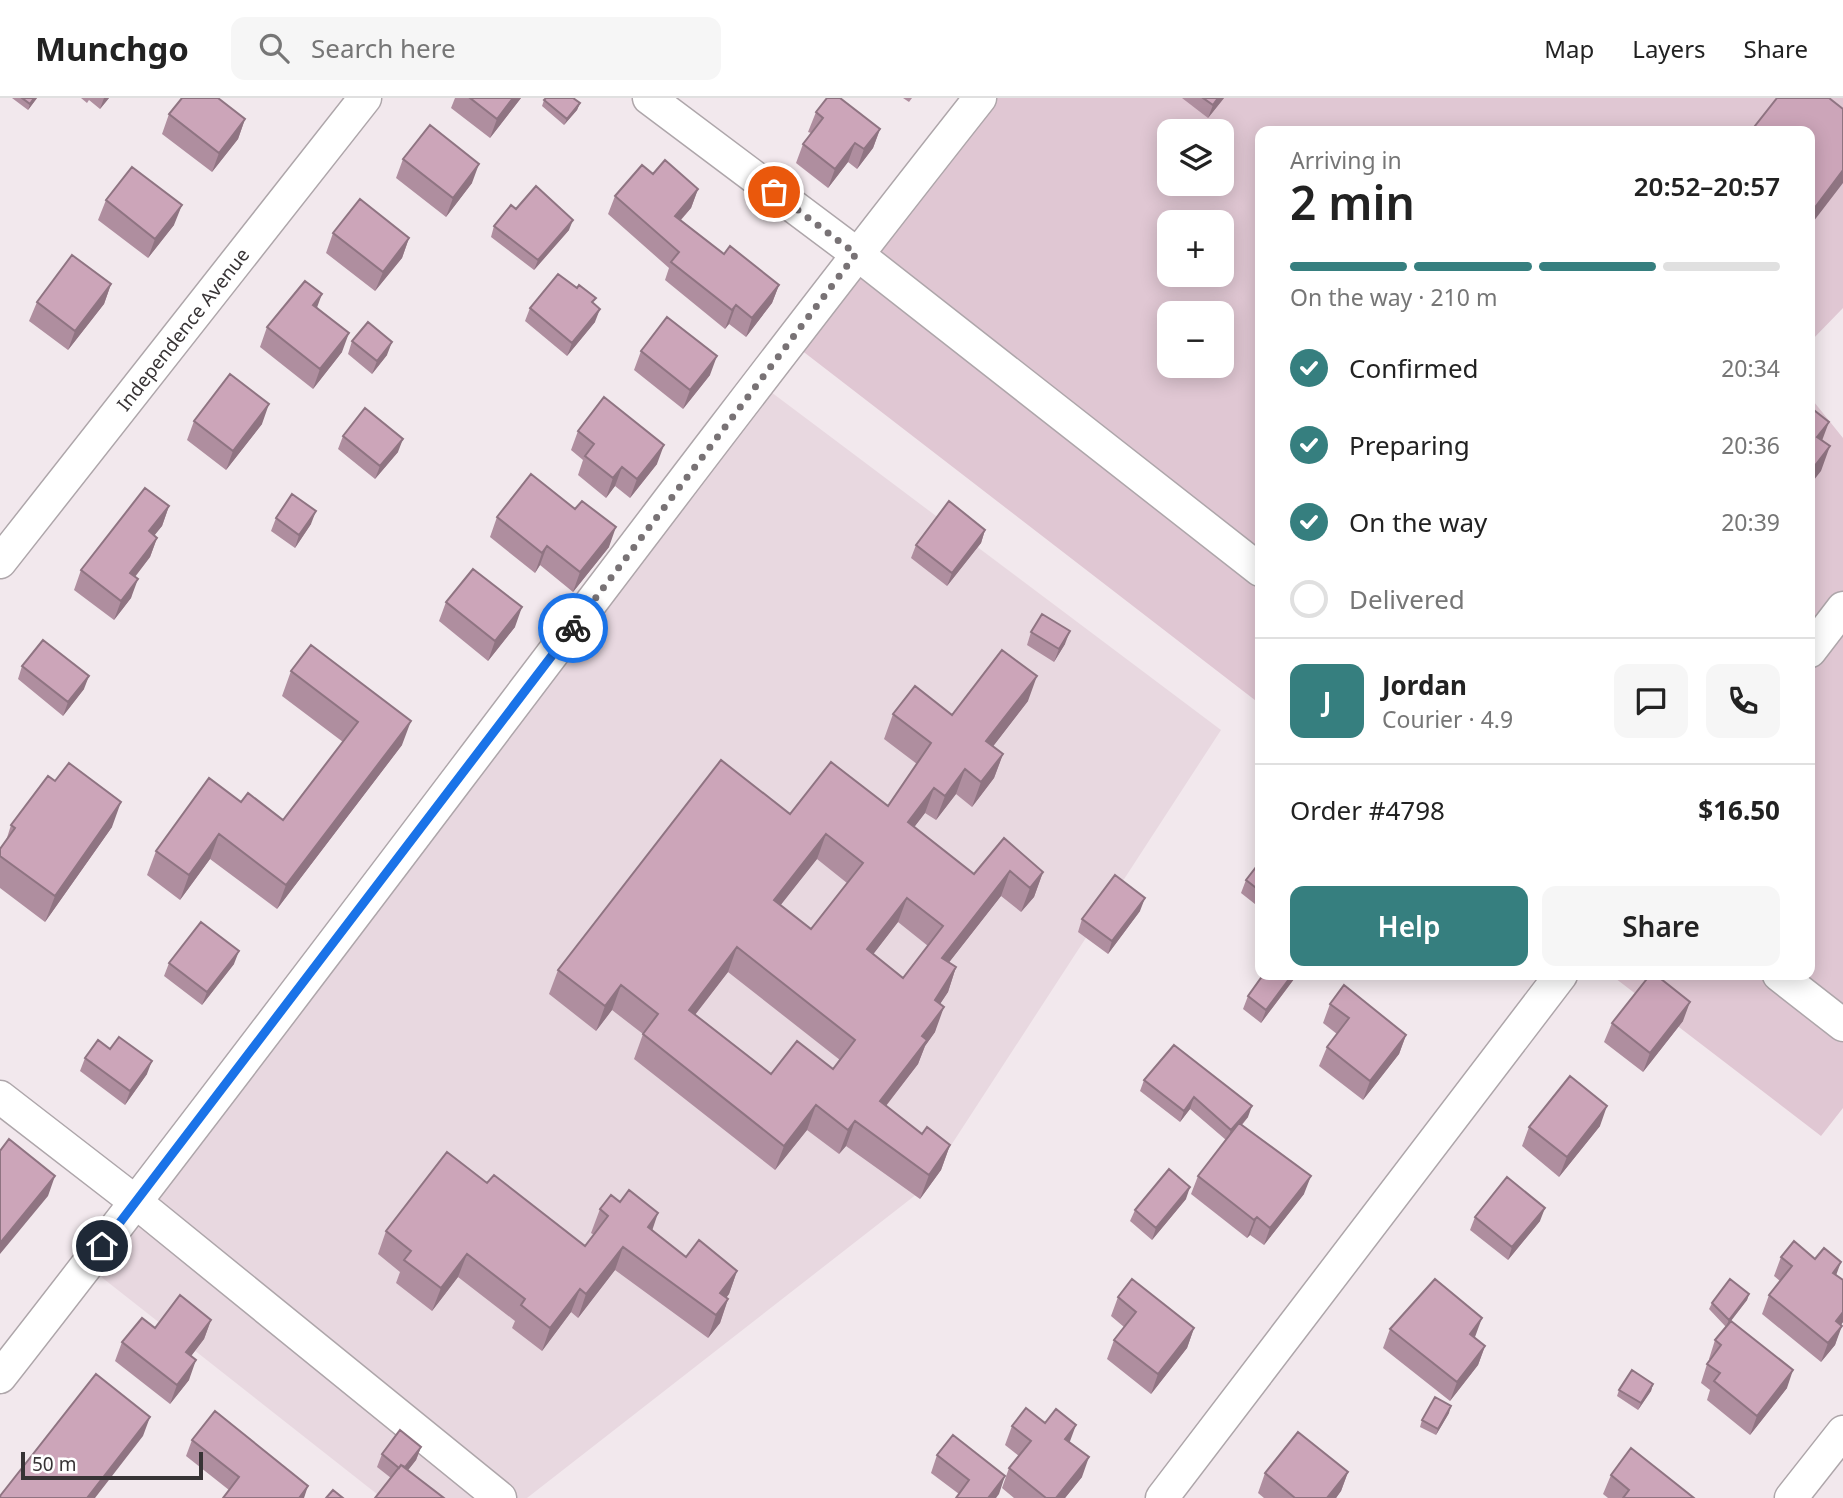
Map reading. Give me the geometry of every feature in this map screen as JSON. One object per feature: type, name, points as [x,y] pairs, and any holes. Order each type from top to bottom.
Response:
[{"type":"street","name":"Independence Avenue","points":[[0,562],[365,98]]},
{"type":"street","points":[[649,98],[856,254],[1255,566]]},
{"type":"street","points":[[0,1377],[136,1203],[856,254],[980,98]]},
{"type":"street","points":[[1815,644],[1843,608]]},
{"type":"street","points":[[1162,1498],[1557,980]]},
{"type":"street","points":[[1785,980],[1843,1025]]},
{"type":"street","points":[[0,1097],[136,1203],[500,1498]]},
{"type":"street","points":[[1791,1498],[1843,1432]]},
{"type":"shaded area","points":[[966,98],[1843,98],[1843,308],[1815,337],[1815,126],[1255,126],[1255,700],[783,336]]},
{"type":"shaded area","points":[[759,383],[1221,730],[922,1190],[527,1498],[382,1498],[81,1261]]},
{"type":"shaded area","points":[[1815,403],[1843,438],[1843,1108],[1821,1136],[1618,980],[1815,980]]},
{"type":"building","points":[[22,98],[34,98],[30,104]]},
{"type":"building","points":[[182,98],[218,98],[245,119],[219,153],[169,114]]},
{"type":"building","points":[[470,98],[513,98],[497,119]]},
{"type":"building","points":[[573,98],[580,103],[567,119],[544,100]]},
{"type":"building","points":[[827,98],[840,98],[880,129],[864,149],[855,143],[835,169],[803,144],[823,118],[816,112]]},
{"type":"building","points":[[1203,98],[1218,98],[1213,105]]},
{"type":"building","points":[[1777,98],[1829,98],[1843,109],[1843,170],[1815,207],[1815,126],[1755,126]]},
{"type":"building","points":[[430,125],[479,164],[453,198],[403,159]]},
{"type":"building","points":[[665,160],[698,189],[675,216],[724,254],[730,246],[779,285],[752,318],[736,305],[732,310],[671,262],[679,252],[615,196],[642,165],[653,174]]},
{"type":"building","points":[[132,167],[182,205],[155,239],[106,200]]},
{"type":"building","points":[[536,186],[573,220],[538,260],[494,226],[511,205],[516,209]]},
{"type":"building","points":[[360,199],[409,238],[383,272],[333,233]]},
{"type":"building","points":[[72,255],[111,284],[75,331],[37,302]]},
{"type":"building","points":[[558,274],[596,298],[592,302],[600,309],[572,343],[530,308]]},
{"type":"building","points":[[305,281],[322,294],[313,305],[349,333],[320,369],[267,327]]},
{"type":"building","points":[[667,317],[717,356],[690,390],[641,351]]},
{"type":"building","points":[[368,322],[392,342],[377,361],[352,341]]},
{"type":"building","points":[[230,374],[269,404],[233,451],[194,421]]},
{"type":"building","points":[[604,397],[664,445],[637,479],[622,467],[613,478],[585,456],[594,444],[578,431]]},
{"type":"building","points":[[365,408],[403,439],[380,466],[343,436]]},
{"type":"building","points":[[1815,411],[1829,422],[1817,437],[1830,446],[1815,466]]},
{"type":"building","points":[[531,474],[575,509],[582,501],[616,527],[580,572],[547,546],[542,553],[497,517]]},
{"type":"building","points":[[145,488],[169,506],[149,531],[157,538],[130,573],[138,579],[121,601],[81,570]]},
{"type":"building","points":[[292,494],[316,511],[299,535],[276,518]]},
{"type":"building","points":[[949,501],[985,530],[952,573],[916,545]]},
{"type":"building","points":[[473,569],[522,607],[495,641],[446,602]]},
{"type":"building","points":[[1042,614],[1070,631],[1059,649],[1031,632]]},
{"type":"building","points":[[43,640],[89,676],[68,702],[22,666]]},
{"type":"building","points":[[311,645],[411,721],[286,885],[219,834],[189,875],[156,851],[209,778],[241,802],[248,793],[283,820],[358,722],[291,671]]},
{"type":"building","points":[[1002,650],[1037,676],[986,741],[1003,754],[981,782],[965,769],[945,796],[934,788],[908,822],[974,874],[1004,838],[1043,872],[1030,888],[1010,871],[942,958],[956,967],[935,1000],[944,1007],[922,1036],[927,1040],[880,1101],[922,1134],[927,1127],[950,1145],[929,1175],[855,1121],[848,1130],[816,1105],[784,1146],[643,1034],[658,1014],[621,985],[605,1006],[558,970],[721,760],[790,814],[831,762],[888,806],[931,743],[893,714],[915,686],[952,715]],"holes":[[[826,834],[863,863],[811,929],[774,900]],[[907,898],[943,926],[903,978],[867,949]],[[737,947],[855,1040],[833,1069],[797,1041],[771,1074],[689,1010]]]},
{"type":"building","points":[[69,763],[121,802],[55,896],[0,856],[0,849],[15,828],[11,825],[48,776],[55,781]]},
{"type":"building","points":[[1255,868],[1255,887],[1246,880]]},
{"type":"building","points":[[1115,875],[1145,898],[1112,941],[1082,919]]},
{"type":"building","points":[[201,922],[239,951],[207,992],[169,963]]},
{"type":"building","points":[[1259,980],[1288,980],[1266,1010],[1248,996]]},
{"type":"building","points":[[1646,980],[1662,980],[1690,1002],[1650,1053],[1612,1023]]},
{"type":"building","points":[[1344,985],[1406,1035],[1370,1081],[1327,1047],[1349,1018],[1330,1004]]},
{"type":"building","points":[[119,1037],[152,1061],[130,1091],[85,1058],[98,1040],[110,1049]]},
{"type":"building","points":[[1174,1045],[1252,1106],[1231,1130],[1194,1097],[1184,1111],[1144,1080]]},
{"type":"building","points":[[1570,1076],[1607,1106],[1567,1157],[1529,1127]]},
{"type":"building","points":[[1239,1123],[1311,1176],[1270,1228],[1257,1217],[1254,1220],[1198,1176]]},
{"type":"building","points":[[9,1139],[55,1176],[0,1243],[0,1151]]},
{"type":"building","points":[[447,1152],[487,1183],[494,1175],[585,1246],[608,1216],[600,1209],[611,1195],[620,1202],[629,1190],[658,1213],[648,1227],[686,1257],[699,1240],[737,1271],[720,1293],[728,1299],[716,1315],[623,1247],[586,1294],[580,1289],[550,1328],[521,1305],[525,1299],[467,1254],[441,1288],[404,1260],[411,1251],[386,1231]]},
{"type":"building","points":[[1169,1169],[1190,1187],[1156,1228],[1135,1210]]},
{"type":"building","points":[[1507,1177],[1545,1208],[1512,1247],[1475,1217]]},
{"type":"building","points":[[1794,1241],[1815,1259],[1824,1248],[1841,1262],[1833,1273],[1843,1280],[1843,1312],[1836,1321],[1842,1326],[1828,1343],[1769,1295],[1792,1266],[1781,1257]]},
{"type":"building","points":[[1132,1279],[1194,1328],[1158,1374],[1114,1340],[1136,1312],[1118,1297]]},
{"type":"building","points":[[1435,1279],[1482,1318],[1470,1334],[1485,1346],[1457,1382],[1390,1329]]},
{"type":"building","points":[[1730,1279],[1749,1294],[1729,1320],[1712,1303]]},
{"type":"building","points":[[180,1295],[211,1320],[186,1352],[196,1360],[177,1385],[122,1342],[142,1318],[155,1328]]},
{"type":"building","points":[[1731,1321],[1793,1370],[1757,1416],[1714,1381],[1720,1373],[1707,1364],[1721,1345],[1715,1340]]},
{"type":"building","points":[[1632,1370],[1653,1384],[1641,1403],[1619,1390]]},
{"type":"building","points":[[96,1374],[150,1417],[87,1498],[1,1498],[0,1496]]},
{"type":"building","points":[[1435,1397],[1451,1406],[1438,1429],[1422,1420]]},
{"type":"building","points":[[1026,1408],[1045,1423],[1056,1409],[1076,1425],[1065,1439],[1089,1457],[1056,1498],[1046,1498],[1009,1468],[1031,1441],[1012,1426]]},
{"type":"building","points":[[215,1411],[308,1486],[299,1498],[223,1498],[239,1477],[192,1440]]},
{"type":"building","points":[[400,1430],[421,1447],[405,1467],[401,1465],[399,1468],[382,1454]]},
{"type":"building","points":[[1298,1432],[1348,1472],[1327,1498],[1295,1498],[1265,1473]]},
{"type":"building","points":[[953,1435],[1005,1476],[988,1498],[956,1498],[969,1480],[937,1455]]},
{"type":"building","points":[[1631,1448],[1694,1498],[1623,1498],[1629,1490],[1611,1475]]},
{"type":"building","points":[[401,1465],[444,1498],[375,1498]]},
{"type":"building","points":[[333,1490],[343,1498],[326,1498]]},
{"type":"way so far","points":[[573,628],[856,254],[774,192]]},
{"type":"route","points":[[102,1246],[573,628]]}]
